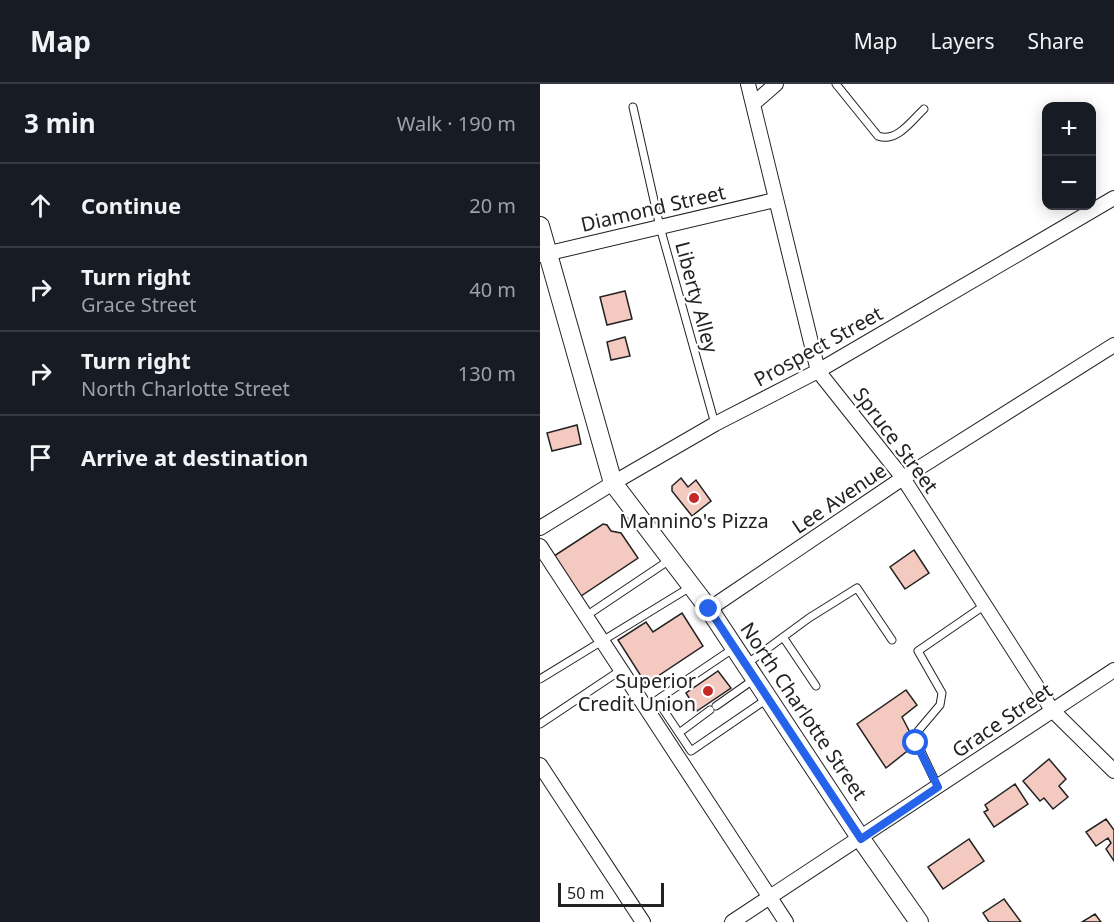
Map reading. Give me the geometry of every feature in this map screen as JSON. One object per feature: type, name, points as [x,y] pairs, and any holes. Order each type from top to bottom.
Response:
[{"type":"main road","name":"North Charlotte Street","points":[[540,225],[543,254],[613,483],[709,609],[861,839],[919,922]]},
{"type":"street","name":"Spruce Street","points":[[748,84],[818,370],[903,478],[1052,710],[1114,771]]},
{"type":"street","points":[[753,104],[776,84]]},
{"type":"street","name":"Prospect Street","points":[[540,528],[715,424],[818,370],[1114,198]]},
{"type":"street","name":"Diamond Street","points":[[543,254],[775,200]]},
{"type":"street","name":"Lee Avenue","points":[[709,609],[903,478],[1114,345]]},
{"type":"street","points":[[540,546],[786,922]]},
{"type":"street","name":"Grace Street","points":[[732,922],[1114,670]]},
{"type":"street","points":[[540,765],[643,922]]},
{"type":"lane","points":[[836,84],[878,136],[885,139],[895,136],[924,109]]},
{"type":"lane","name":"Liberty Alley","points":[[633,107],[660,227],[715,424]]},
{"type":"lane","points":[[586,616],[671,559]]},
{"type":"lane","points":[[540,679],[692,586]]},
{"type":"lane","points":[[679,733],[713,708],[783,637],[857,588],[892,640]]},
{"type":"lane","points":[[938,787],[916,743],[918,731],[940,705],[942,693],[918,651],[985,605]]},
{"type":"lane","points":[[783,637],[816,686]]},
{"type":"lane","points":[[735,648],[657,700],[691,751],[768,699]]},
{"type":"lane","points":[[540,724],[621,670]]},
{"type":"building","points":[[625,291],[632,319],[607,325],[600,297]]},
{"type":"building","points":[[625,337],[630,356],[611,360],[607,342]]},
{"type":"building","points":[[577,425],[581,444],[552,451],[547,433]]},
{"type":"building","name":"Mannino's Pizza","points":[[681,478],[688,487],[696,480],[711,501],[692,516],[672,491],[672,486]]},
{"type":"building","points":[[603,524],[607,525],[611,531],[621,533],[638,558],[581,596],[554,556]]},
{"type":"building","points":[[914,550],[929,573],[905,589],[890,567]]},
{"type":"building","points":[[682,613],[703,646],[646,684],[618,640],[646,622],[653,632]]},
{"type":"building","name":"Superior Credit Union","points":[[718,671],[731,688],[697,711],[686,693]]},
{"type":"building","points":[[906,690],[917,705],[902,717],[916,744],[886,768],[857,724]]},
{"type":"building","points":[[1049,759],[1066,779],[1059,786],[1068,797],[1053,809],[1044,798],[1040,801],[1023,781]]},
{"type":"building","points":[[1015,784],[1028,804],[994,827],[984,812],[988,810],[985,805]]},
{"type":"building","points":[[1106,819],[1114,830],[1114,861],[1106,849],[1111,843],[1108,838],[1096,846],[1086,832]]},
{"type":"building","points":[[969,839],[984,861],[943,889],[928,867]]},
{"type":"building","points":[[1004,899],[1021,922],[989,922],[983,913]]},
{"type":"building","points":[[1095,914],[1101,922],[1082,922]]},
{"type":"place","name":"Mannino's Pizza","points":[[694,498]]},
{"type":"place","name":"Superior Credit Union","points":[[708,691]]},
{"type":"route","points":[[709,609],[861,839],[938,787],[916,743]]}]
